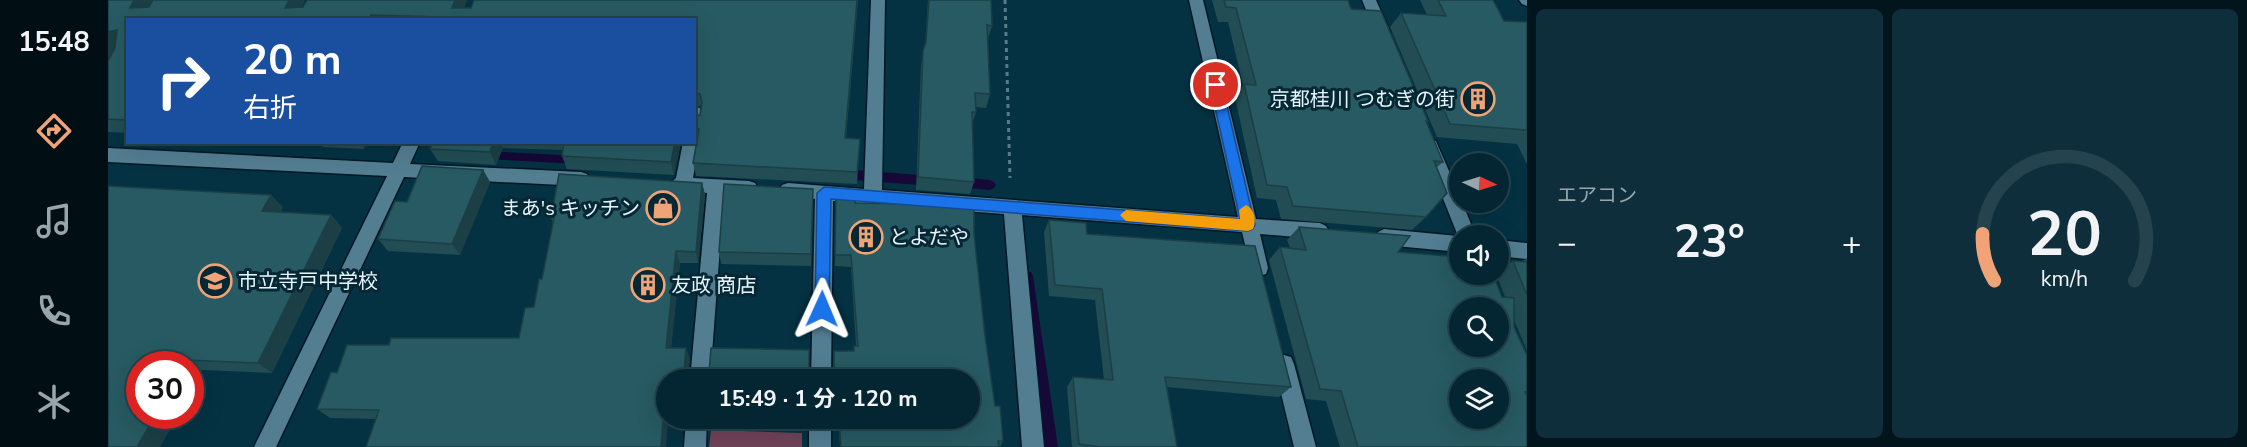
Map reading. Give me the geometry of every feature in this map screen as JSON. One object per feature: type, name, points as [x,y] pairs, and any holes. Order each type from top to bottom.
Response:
[{"type":"street","points":[[873,195],[878,0]]},
{"type":"street","points":[[1196,0],[1265,292]]},
{"type":"street","points":[[1369,0],[1387,43]]},
{"type":"street","points":[[1423,129],[1462,225]]},
{"type":"street","points":[[217,160],[227,144]]},
{"type":"street","points":[[266,447],[411,144]]},
{"type":"street","points":[[683,184],[691,144]]},
{"type":"street","points":[[108,155],[595,179]]},
{"type":"street","points":[[661,183],[873,195],[1342,233]]},
{"type":"street","points":[[701,369],[716,185]]},
{"type":"street","points":[[821,369],[824,193]]},
{"type":"street","points":[[1012,206],[1033,447]]},
{"type":"street","points":[[1366,236],[1449,243]]},
{"type":"street","points":[[1509,249],[1527,251]]},
{"type":"street","points":[[1280,347],[1305,447]]},
{"type":"street","points":[[695,447],[696,429]]},
{"type":"street","points":[[820,429],[820,447]]},
{"type":"path","points":[[1005,0],[1012,206]]},
{"type":"shaded area","points":[[711,430],[802,433],[802,447],[709,447]]},
{"type":"building","points":[[108,0],[134,0],[130,8],[149,7],[153,0],[289,0],[285,8],[303,7],[307,0],[455,0],[452,8],[471,8],[474,0],[857,0],[845,138],[860,139],[857,172],[693,163],[699,129],[696,127],[696,116],[700,115],[702,102],[700,94],[696,93],[696,18],[476,18],[371,15],[369,18],[126,18],[126,120],[108,119],[108,61],[115,48],[117,30],[108,32]]},
{"type":"building","points":[[929,0],[991,0],[992,26],[987,25],[990,94],[975,93],[976,112],[972,112],[974,182],[918,177],[923,51],[926,42]]},
{"type":"building","points":[[1224,0],[1348,0],[1351,9],[1381,11],[1443,162],[1434,161],[1447,193],[1426,217],[1293,206],[1287,187],[1267,185],[1244,84],[1256,85],[1236,8],[1226,7]]},
{"type":"building","name":"京都桂川 つむぎの街","points":[[1438,0],[1493,0],[1504,21],[1527,22],[1527,130],[1450,124],[1401,13],[1446,16]]},
{"type":"building","points":[[432,144],[492,144],[490,152],[430,149]]},
{"type":"building","points":[[564,144],[675,144],[671,162],[562,156]]},
{"type":"building","points":[[422,166],[483,170],[452,244],[378,239],[395,201],[407,202]]},
{"type":"building","points":[[559,174],[702,183],[696,252],[676,251],[666,348],[686,348],[684,369],[656,369],[656,429],[662,429],[661,447],[366,447],[379,410],[317,409],[331,372],[337,373],[347,345],[389,345],[391,338],[519,338],[525,308],[534,307],[539,279],[542,279],[554,218],[551,218]]},
{"type":"building","points":[[724,184],[813,189],[811,254],[719,252]]},
{"type":"building","name":"市立寺戸中学校","points":[[108,186],[271,195],[262,211],[331,215],[258,363],[204,361],[204,351],[126,351],[126,429],[147,429],[137,447],[108,447]]},
{"type":"building","points":[[836,190],[856,192],[855,203],[917,204],[918,196],[974,200],[974,234],[985,336],[995,406],[1000,406],[1003,441],[998,441],[999,447],[841,447],[840,429],[980,429],[980,369],[834,369],[834,351],[854,351],[854,346],[858,346],[851,255],[835,255]]},
{"type":"building","points":[[1049,220],[1086,223],[1087,234],[1255,246],[1291,387],[1165,377],[1177,447],[1100,447],[1079,444],[1073,377],[1113,380],[1102,289],[1055,285]]},
{"type":"building","points":[[1299,227],[1410,236],[1398,252],[1449,256],[1449,285],[1497,285],[1502,297],[1449,297],[1449,357],[1509,357],[1509,298],[1514,298],[1514,327],[1527,355],[1527,392],[1525,392],[1527,396],[1527,447],[1358,447],[1341,391],[1320,389],[1280,247],[1306,250]]},
{"type":"building","points":[[1513,261],[1527,262],[1527,295]]},
{"type":"building","points":[[711,348],[809,350],[809,369],[709,369]]},
{"type":"waterway","points":[[485,155],[578,160]]},
{"type":"waterway","points":[[841,174],[932,181]]},
{"type":"waterway","points":[[958,182],[990,185]]},
{"type":"waterway","points":[[1027,276],[1051,447]]},
{"type":"slow traffic","points":[[1126,215],[1248,225],[1246,210]]},
{"type":"place","name":"京都桂川 つむぎの街","points":[[1478,99]]},
{"type":"place","name":"まあ's キッチン","points":[[663,208]]},
{"type":"place","name":"とよだや","points":[[866,237]]},
{"type":"place","name":"市立寺戸中学校","points":[[215,281]]},
{"type":"place","name":"友政 商店","points":[[648,285]]},
{"type":"route","points":[[822,309],[824,193],[1248,225],[1216,85]]}]
